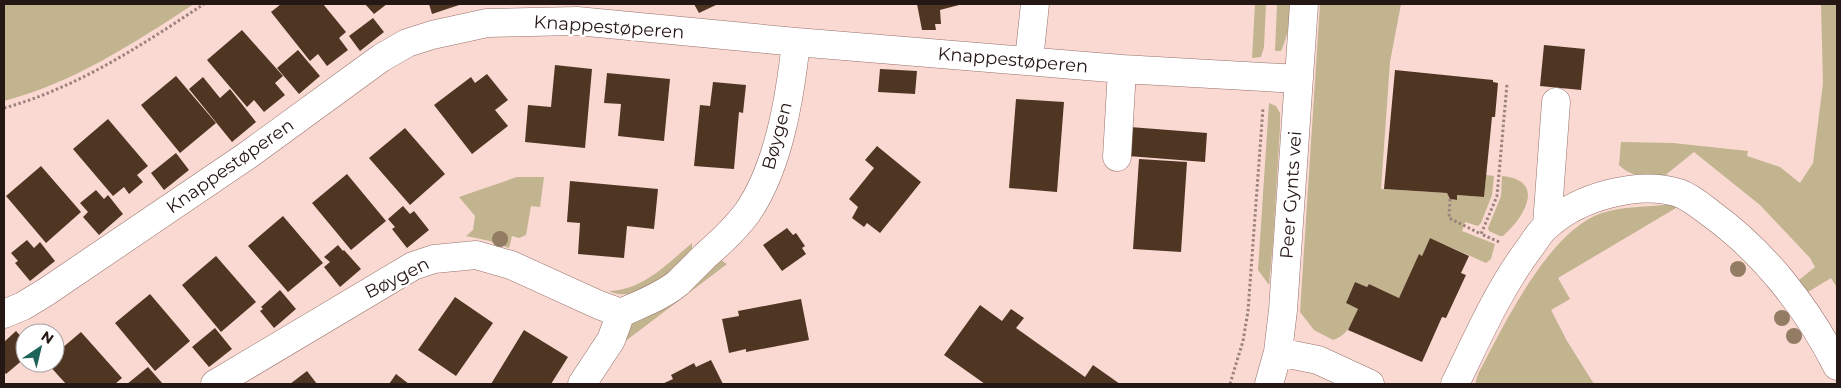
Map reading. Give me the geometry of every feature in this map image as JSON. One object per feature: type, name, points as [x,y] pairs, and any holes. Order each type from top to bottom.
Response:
[{"type":"street","points":[[1029,60],[1036,4]]},
{"type":"street","name":"Peer Gynts vei","points":[[1268,384],[1278,352],[1283,310],[1304,4]]},
{"type":"street","name":"Knappestøperen","points":[[4,314],[23,306],[54,286],[248,155],[381,58],[407,43],[432,35],[487,23],[497,13],[796,42],[1122,69],[1298,79]]},
{"type":"street","name":"Bøygen","points":[[215,384],[413,266],[434,259],[476,255],[511,265],[621,313],[653,299],[677,284],[728,236],[748,212],[764,182],[778,143],[792,78],[796,42]]},
{"type":"street","points":[[1117,158],[1122,69]]},
{"type":"street","points":[[1547,225],[1556,102]]},
{"type":"street","points":[[1455,384],[1486,318],[1522,257],[1547,225],[1579,204],[1609,193],[1642,189],[1667,190],[1680,194],[1727,225],[1785,284],[1801,304],[1837,366]]},
{"type":"street","points":[[582,384],[611,340],[621,313]]},
{"type":"street","points":[[1278,352],[1318,360],[1370,384]]},
{"type":"path","points":[[4,108],[30,101],[81,79],[204,4]]},
{"type":"path","points":[[1230,384],[1243,341],[1248,311],[1267,78]]},
{"type":"path","points":[[1481,234],[1498,196],[1507,84]]},
{"type":"path","points":[[1450,199],[1448,218],[1498,242],[1522,257]]},
{"type":"shaded area","points":[[4,4],[194,4],[126,47],[79,73],[30,93],[4,101]]},
{"type":"shaded area","points":[[1255,4],[1266,4],[1264,47],[1261,57],[1252,58]]},
{"type":"shaded area","points":[[1277,4],[1291,4],[1288,28],[1281,51],[1275,51]]},
{"type":"shaded area","points":[[1320,4],[1401,4],[1390,62],[1381,189],[1447,193],[1450,199],[1457,200],[1457,195],[1484,197],[1486,175],[1494,176],[1492,195],[1481,223],[1478,226],[1465,222],[1462,231],[1495,244],[1491,259],[1486,263],[1430,238],[1422,256],[1419,254],[1399,298],[1369,284],[1367,287],[1355,282],[1346,303],[1358,309],[1346,332],[1333,340],[1314,330],[1300,312]]},
{"type":"shaded area","points":[[1810,4],[1837,4],[1837,288],[1831,278],[1808,292],[1799,280],[1815,267],[1810,258],[1760,205],[1694,152],[1663,177],[1634,174],[1619,165],[1621,142],[1673,143],[1748,151],[1747,156],[1780,167],[1800,183],[1813,163],[1823,83],[1821,5]]},
{"type":"shaded area","points":[[1269,103],[1276,106],[1280,113],[1280,128],[1269,285],[1258,270]]},
{"type":"shaded area","points":[[1502,176],[1516,179],[1524,185],[1528,192],[1524,210],[1518,220],[1503,236],[1500,236],[1489,231],[1488,228],[1501,196]]},
{"type":"shaded area","points":[[517,177],[544,177],[540,207],[531,206],[526,235],[519,238],[512,236],[509,248],[490,241],[466,236],[473,230],[475,216],[459,197]]},
{"type":"shaded area","points":[[1675,205],[1676,208],[1558,278],[1570,299],[1551,310],[1567,341],[1594,384],[1475,384],[1478,374],[1514,307],[1546,259],[1563,239],[1582,223],[1602,213],[1624,208]]},
{"type":"shaded area","points":[[692,243],[692,254],[654,284],[631,294],[609,291],[621,290],[644,281]]},
{"type":"shaded area","points":[[721,260],[727,264],[623,343],[625,320]]},
{"type":"building","points":[[281,4],[323,4],[346,32],[339,38],[348,50],[327,66],[318,54],[310,61],[271,12]]},
{"type":"building","points":[[365,4],[387,4],[374,14]]},
{"type":"building","points":[[429,4],[462,4],[432,14]]},
{"type":"building","points":[[694,4],[718,4],[699,13]]},
{"type":"building","points":[[917,4],[959,5],[940,10],[941,24],[935,24],[936,30],[922,30]]},
{"type":"building","points":[[373,18],[384,32],[360,51],[349,36]]},
{"type":"building","points":[[242,30],[283,76],[275,83],[285,95],[264,112],[254,100],[247,107],[207,60]]},
{"type":"building","points":[[1544,45],[1585,49],[1581,90],[1540,86]]},
{"type":"building","points":[[298,50],[320,76],[299,94],[277,68]]},
{"type":"building","points":[[555,65],[592,69],[585,148],[525,142],[528,105],[551,107]]},
{"type":"building","points":[[880,69],[917,71],[915,94],[878,92]]},
{"type":"building","points":[[1395,70],[1493,80],[1493,82],[1498,83],[1495,117],[1492,117],[1484,197],[1457,195],[1457,200],[1450,199],[1447,193],[1384,189]]},
{"type":"building","points":[[607,73],[670,79],[664,141],[618,136],[621,104],[604,103]]},
{"type":"building","points":[[487,74],[508,100],[495,110],[508,126],[472,154],[434,105],[471,77],[475,83]]},
{"type":"building","points":[[176,76],[216,123],[180,153],[141,105]]},
{"type":"building","points":[[203,77],[220,98],[230,89],[256,122],[232,142],[189,89]]},
{"type":"building","points":[[713,82],[746,85],[743,113],[739,112],[734,169],[694,166],[700,105],[710,106]]},
{"type":"building","points":[[1016,99],[1064,102],[1057,192],[1009,188]]},
{"type":"building","points":[[108,119],[148,166],[137,175],[143,182],[129,194],[124,187],[113,196],[73,149]]},
{"type":"building","points":[[1130,127],[1207,133],[1205,162],[1128,156]]},
{"type":"building","points":[[405,128],[445,174],[410,205],[369,158]]},
{"type":"building","points":[[877,146],[921,182],[880,233],[867,223],[864,227],[852,218],[858,207],[849,199],[874,168],[865,160]]},
{"type":"building","points":[[176,153],[189,170],[164,190],[151,173]]},
{"type":"building","points":[[1139,159],[1187,162],[1181,252],[1133,249]]},
{"type":"building","points":[[41,166],[81,212],[46,243],[6,196]]},
{"type":"building","points":[[347,174],[386,221],[351,250],[312,203]]},
{"type":"building","points":[[570,181],[658,189],[654,229],[627,226],[624,258],[578,254],[580,223],[567,222]]},
{"type":"building","points":[[96,190],[104,199],[108,195],[123,214],[99,235],[83,217],[88,212],[80,203]]},
{"type":"building","points":[[403,206],[410,214],[414,211],[429,230],[407,248],[392,229],[395,227],[388,219]]},
{"type":"building","points":[[283,216],[323,263],[288,292],[248,246]]},
{"type":"building","points":[[787,228],[793,235],[796,233],[805,246],[802,248],[806,254],[782,271],[763,245]]},
{"type":"building","points":[[1430,238],[1469,256],[1461,273],[1466,275],[1446,318],[1442,317],[1422,362],[1348,330],[1358,309],[1346,303],[1355,282],[1367,287],[1369,284],[1399,298],[1419,254],[1422,256]]},
{"type":"building","points":[[27,240],[34,248],[40,242],[55,261],[30,281],[15,263],[18,261],[11,253]]},
{"type":"building","points":[[338,245],[361,269],[340,287],[324,267],[330,262],[324,257]]},
{"type":"building","points":[[216,256],[256,302],[221,332],[182,285]]},
{"type":"building","points":[[280,290],[296,309],[274,328],[260,311],[263,309],[261,307]]},
{"type":"building","points":[[150,294],[190,341],[155,371],[115,323]]},
{"type":"building","points":[[455,297],[493,323],[456,376],[418,350]]},
{"type":"building","points":[[801,299],[809,340],[746,352],[746,349],[729,353],[722,319],[739,316],[738,311]]},
{"type":"building","points":[[980,305],[1002,321],[1011,309],[1024,318],[1016,328],[1085,377],[1093,365],[1120,384],[985,384],[944,355]]},
{"type":"building","points":[[215,328],[232,349],[209,367],[192,347]]},
{"type":"building","points":[[524,330],[568,357],[551,384],[491,384]]},
{"type":"building","points":[[15,332],[15,366],[6,374],[4,372],[4,342]]},
{"type":"building","points":[[81,332],[122,378],[115,384],[66,384],[56,373],[65,373],[65,346]]},
{"type":"building","points":[[711,360],[723,384],[662,384],[673,379],[671,375],[694,363],[696,367]]},
{"type":"building","points":[[148,367],[163,384],[127,384]]},
{"type":"building","points":[[307,371],[317,384],[290,384]]},
{"type":"building","points":[[396,374],[409,384],[389,384]]}]
